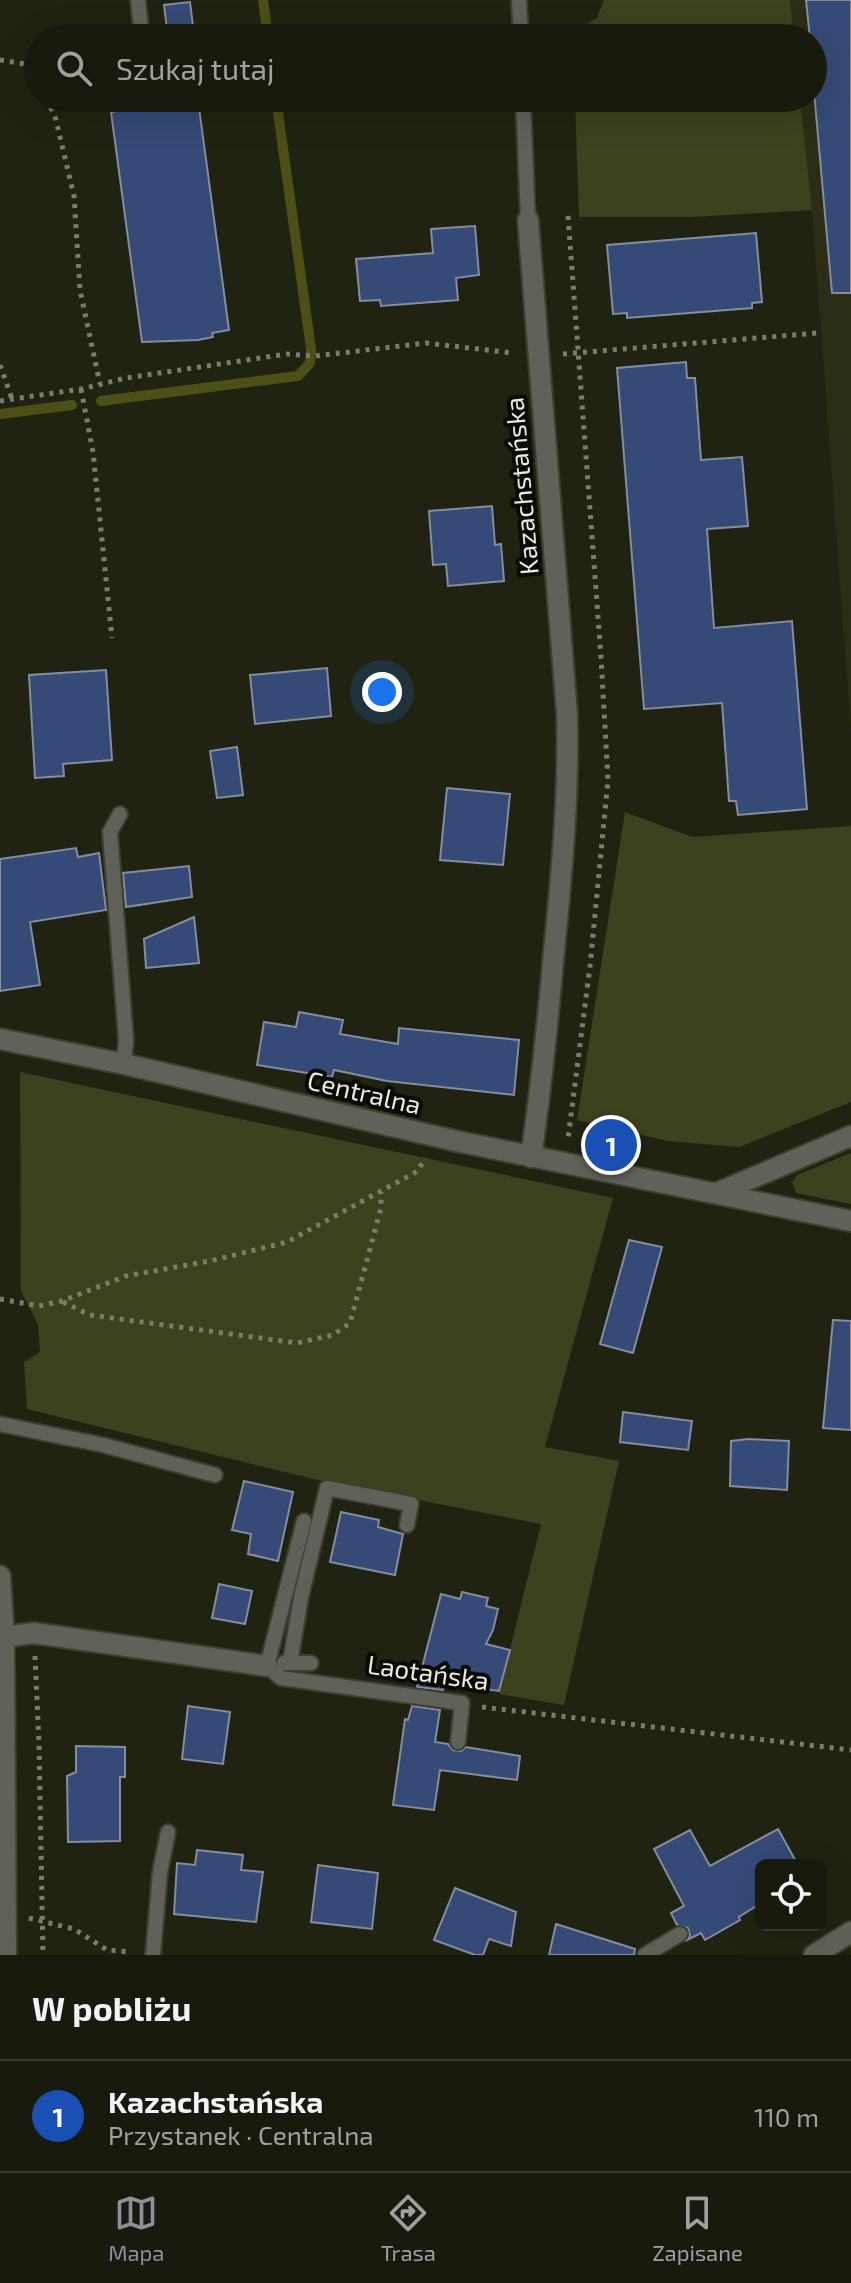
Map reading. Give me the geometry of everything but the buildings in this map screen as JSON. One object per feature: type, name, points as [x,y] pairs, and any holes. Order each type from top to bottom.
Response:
[{"type":"street","name":"Kazachstańska","points":[[528,220],[567,714],[568,767],[566,826],[547,1030],[531,1157]]},
{"type":"street","name":"Centralna","points":[[0,1039],[124,1064],[531,1157],[851,1221]]},
{"type":"street","points":[[717,1193],[851,1136]]},
{"type":"street","points":[[0,1576],[4,1637],[6,1955]]},
{"type":"street","name":"Laotańska","points":[[4,1637],[34,1633],[267,1666]]},
{"type":"street","points":[[814,1955],[851,1932]]},
{"type":"lane","points":[[138,0],[141,24]]},
{"type":"lane","points":[[519,0],[520,24]]},
{"type":"lane","name":"Kazachstańska","points":[[524,112],[528,220]]},
{"type":"lane","points":[[120,814],[110,832],[126,1040],[124,1064]]},
{"type":"lane","points":[[0,1424],[103,1445],[215,1475]]},
{"type":"lane","points":[[290,1663],[301,1597],[327,1488],[411,1504],[407,1525]]},
{"type":"lane","points":[[304,1521],[267,1666],[311,1663]]},
{"type":"lane","name":"Laotańska","points":[[267,1666],[281,1678],[462,1703]]},
{"type":"lane","points":[[458,1742],[462,1703]]},
{"type":"lane","points":[[153,1954],[160,1872],[168,1832]]},
{"type":"lane","points":[[645,1955],[680,1934]]},
{"type":"path","points":[[0,60],[24,64]]},
{"type":"path","points":[[53,112],[74,196],[80,290],[100,384]]},
{"type":"path","points":[[0,401],[287,354],[315,356],[426,343],[538,357],[817,333]]},
{"type":"path","points":[[0,365],[12,399]]},
{"type":"path","points":[[81,389],[93,452],[112,638]]},
{"type":"path","points":[[0,1299],[39,1306],[62,1301],[126,1276],[210,1261],[287,1242],[418,1171],[428,1153]]},
{"type":"path","points":[[62,1301],[90,1315],[297,1343],[333,1335],[350,1323],[381,1208],[381,1192]]},
{"type":"path","points":[[34,1633],[43,1955]]},
{"type":"path","name":"Laotańska","points":[[462,1703],[851,1750]]},
{"type":"path","points":[[42,1920],[74,1929],[107,1950],[153,1954]]},
{"type":"shaded area","points":[[604,0],[790,0],[793,24],[586,24],[597,18]]},
{"type":"shaded area","points":[[790,0],[851,0],[851,732],[812,210],[802,112],[827,112],[827,24],[793,24]]},
{"type":"shaded area","points":[[575,112],[802,112],[812,210],[692,217],[579,217]]},
{"type":"shaded area","points":[[625,812],[692,837],[851,826],[851,1102],[739,1147],[668,1141],[577,1120]]},
{"type":"shaded area","points":[[20,1072],[613,1198],[545,1447],[619,1461],[564,1705],[499,1694],[541,1524],[322,1481],[27,1409],[24,1362],[40,1352],[38,1324],[21,1291]]},
{"type":"shaded area","points":[[851,1153],[851,1204],[796,1193],[792,1182],[797,1175]]},
{"type":"waterway","points":[[263,0],[266,24]]},
{"type":"waterway","points":[[101,401],[298,376],[310,363],[311,349],[278,112]]},
{"type":"waterway","points":[[0,414],[72,405]]},
{"type":"place","name":"Kazachstańska","points":[[611,1145]]}]
